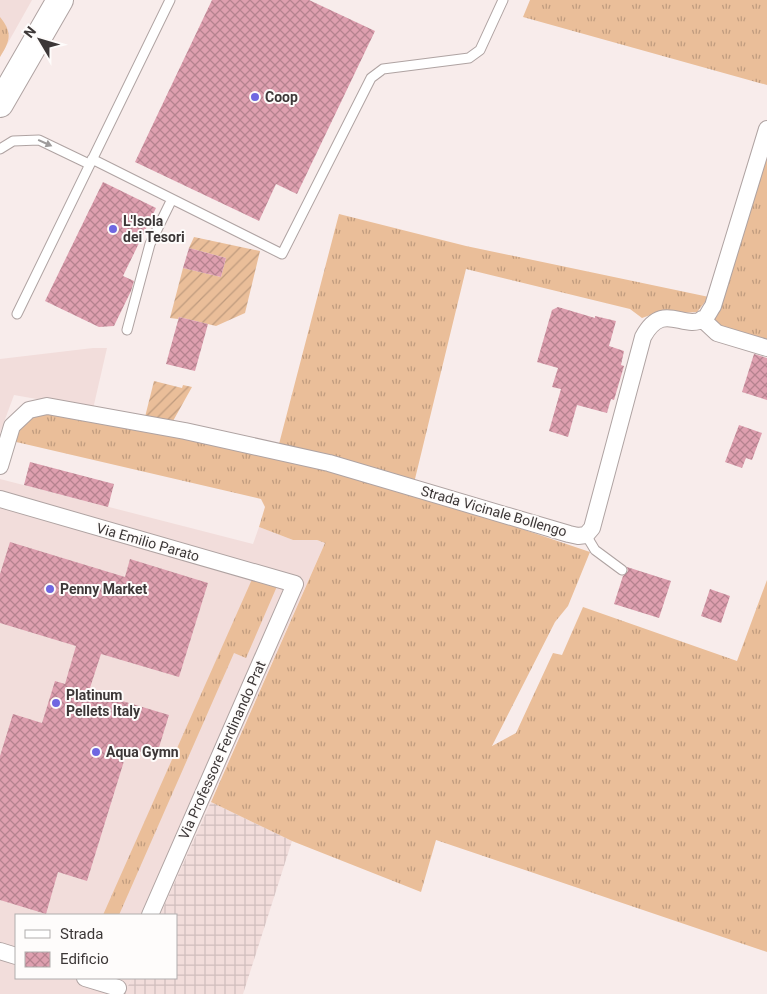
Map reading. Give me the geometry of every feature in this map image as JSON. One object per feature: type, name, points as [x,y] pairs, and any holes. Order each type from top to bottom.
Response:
[{"type":"main road","points":[[0,104],[60,0]]},
{"type":"street","points":[[767,129],[713,306],[705,318],[702,319],[717,333],[767,348]]},
{"type":"street","name":"Strada Vicinale Bollengo","points":[[0,466],[12,426],[29,410],[47,406],[185,431],[329,463],[570,534],[586,535],[592,528],[643,337],[649,326],[658,320],[668,318],[696,321],[702,319]]},
{"type":"street","name":"Via Emilio Parato","points":[[0,499],[295,584]]},
{"type":"street","name":"Via Professore Ferdinando Prat","points":[[150,914],[295,584]]},
{"type":"street","points":[[0,951],[15,956]]},
{"type":"street","points":[[89,979],[118,987]]},
{"type":"lane","points":[[17,314],[170,0]]},
{"type":"lane","points":[[0,149],[13,141],[39,140],[172,198],[282,254],[371,78],[383,69],[469,58],[480,50],[503,0]]},
{"type":"lane","points":[[127,330],[150,244],[172,198]]},
{"type":"lane","points":[[586,535],[595,550],[622,570]]},
{"type":"shaded area","points":[[0,0],[32,0],[0,57]]},
{"type":"shaded area","points":[[107,348],[93,409],[14,395],[0,433],[0,359]]},
{"type":"shaded area","points":[[0,479],[253,544],[259,527],[293,540],[317,540],[325,543],[160,914],[15,914],[15,979],[132,979],[124,994],[0,994]]},
{"type":"shaded area","points":[[211,802],[292,841],[243,994],[124,994],[132,979],[178,979],[178,914],[160,914]]},
{"type":"green space","points":[[530,0],[767,0],[767,85],[523,17]]},
{"type":"green space","points":[[0,17],[7,28],[9,37],[0,57]]},
{"type":"green space","points":[[767,143],[767,342],[714,324],[713,317]]},
{"type":"green space","points":[[339,214],[466,246],[709,297],[697,312],[682,313],[665,310],[642,318],[630,309],[466,269],[414,483],[279,444]]},
{"type":"green space","points":[[194,237],[260,251],[245,313],[216,326],[179,317],[178,319],[170,318],[183,268],[221,277],[226,258],[189,248]]},
{"type":"green space","points":[[154,381],[182,388],[183,385],[192,387],[173,421],[145,417]]},
{"type":"green space","points":[[45,413],[272,454],[428,497],[590,552],[568,606],[555,622],[492,746],[516,733],[553,653],[562,655],[583,607],[737,661],[767,580],[767,952],[436,840],[421,892],[292,841],[211,802],[325,543],[317,540],[293,540],[259,527],[265,507],[261,499],[12,441],[20,427],[29,420]]},
{"type":"green space","points":[[253,577],[278,584],[246,658],[234,653],[119,914],[103,914]]},
{"type":"building","name":"Coop","points":[[212,0],[309,0],[375,31],[297,194],[276,184],[259,221],[135,162]]},
{"type":"building","points":[[103,182],[156,208],[123,276],[134,281],[131,291],[114,326],[99,327],[45,301]]},
{"type":"building","points":[[189,248],[226,258],[221,277],[183,268]]},
{"type":"building","points":[[558,307],[595,318],[595,316],[616,321],[609,346],[624,351],[621,365],[624,366],[614,400],[611,399],[607,413],[577,405],[568,437],[549,431],[561,389],[552,387],[558,368],[537,362],[552,310]]},
{"type":"building","points":[[179,317],[208,324],[195,371],[166,364]]},
{"type":"building","points":[[754,354],[767,358],[767,400],[742,392]]},
{"type":"building","points":[[739,425],[762,433],[752,460],[746,458],[742,468],[725,462]]},
{"type":"building","points":[[30,462],[114,484],[108,507],[24,485]]},
{"type":"building","points":[[10,542],[125,577],[130,559],[208,583],[179,677],[101,654],[89,691],[169,715],[156,757],[128,748],[87,881],[58,872],[46,914],[0,900],[0,756],[13,714],[42,723],[55,681],[65,684],[76,646],[0,623],[0,574]]},
{"type":"building","points":[[627,567],[671,581],[659,618],[614,604],[623,576],[628,571]]},
{"type":"building","points":[[710,589],[730,596],[721,623],[701,616]]},
{"type":"place","name":"Coop","points":[[255,97]]},
{"type":"place","name":"L'Isola dei Tesori","points":[[113,229]]},
{"type":"place","name":"Penny Market","points":[[50,589]]},
{"type":"place","name":"Platinum Pellets Italy","points":[[56,703]]},
{"type":"place","name":"Aqua Gymn","points":[[96,752]]}]
